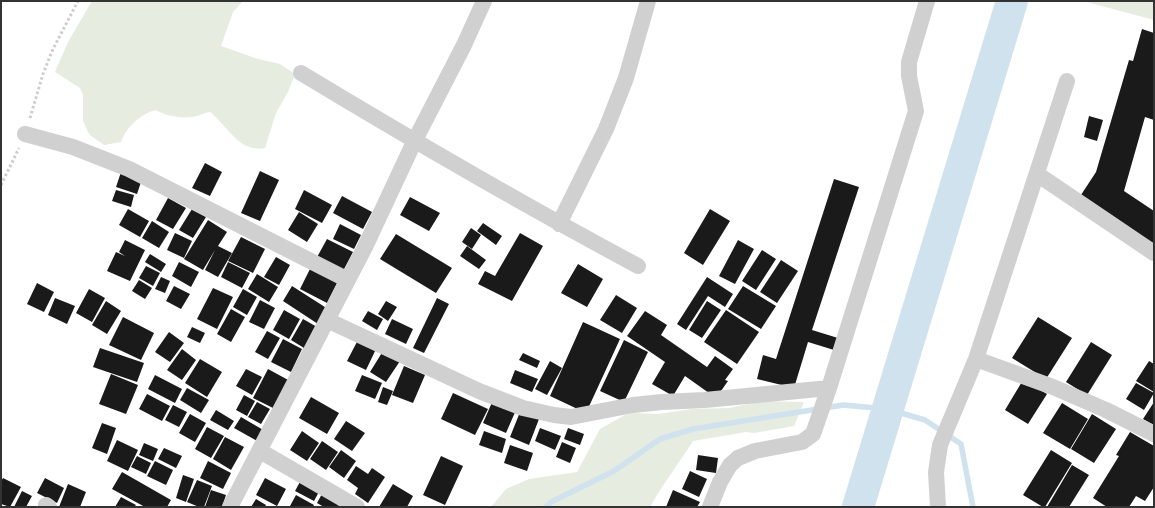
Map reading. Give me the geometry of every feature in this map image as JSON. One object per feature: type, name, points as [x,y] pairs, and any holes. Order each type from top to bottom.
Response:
[{"type":"street","points":[[230,507],[348,280],[484,1]]},
{"type":"street","points":[[559,224],[606,129],[626,78],[648,1]]},
{"type":"street","points":[[710,507],[720,482],[730,466],[738,458],[754,452],[802,442],[813,434],[916,112],[909,76],[909,62],[927,1]]},
{"type":"street","points":[[301,73],[414,142],[559,224],[638,266]]},
{"type":"street","points":[[938,507],[936,472],[940,445],[976,359],[1067,81]]},
{"type":"street","points":[[25,134],[73,147],[129,169],[348,280]]},
{"type":"street","points":[[1037,174],[1154,253]]},
{"type":"street","points":[[327,320],[478,391],[524,408],[554,416],[571,417],[633,405],[662,402],[827,394]]},
{"type":"street","points":[[976,359],[1054,388],[1106,410],[1154,434]]},
{"type":"street","points":[[260,451],[357,507]]},
{"type":"path","points":[[1,185],[25,134],[43,74],[53,49],[78,1]]},
{"type":"shaded area","points":[[92,1],[243,1],[233,12],[221,46],[258,59],[280,64],[295,74],[288,92],[276,113],[265,148],[248,146],[241,142],[210,112],[196,116],[177,117],[156,110],[140,117],[123,136],[121,142],[104,145],[90,135],[83,120],[83,95],[80,88],[55,72],[68,42]]},
{"type":"shaded area","points":[[1083,1],[1154,1],[1154,20]]},
{"type":"shaded area","points":[[763,401],[804,402],[794,426],[693,441],[650,507],[491,507],[506,489],[529,479],[577,472],[600,429],[625,415],[729,408]]},
{"type":"building","points":[[1142,29],[1154,33],[1154,120],[1145,117],[1124,191],[1154,211],[1154,249],[1079,198],[1096,172],[1129,60],[1133,61]]},
{"type":"building","points":[[1089,116],[1103,120],[1097,141],[1084,137]]},
{"type":"building","points":[[205,163],[222,172],[210,196],[192,188]]},
{"type":"building","points":[[260,171],[279,180],[260,221],[241,213]]},
{"type":"building","points":[[121,172],[142,179],[137,194],[116,187]]},
{"type":"building","points":[[834,179],[859,187],[812,330],[838,338],[834,350],[808,342],[794,388],[757,379],[763,355],[776,359]]},
{"type":"building","points":[[116,190],[134,195],[131,207],[112,201]]},
{"type":"building","points":[[304,190],[332,205],[322,223],[295,209]]},
{"type":"building","points":[[342,196],[372,212],[363,229],[333,213]]},
{"type":"building","points":[[410,197],[440,213],[429,231],[400,215]]},
{"type":"building","points":[[168,198],[186,208],[173,229],[156,220]]},
{"type":"building","points":[[128,209],[149,221],[140,237],[119,225]]},
{"type":"building","points":[[192,209],[206,217],[193,238],[179,230]]},
{"type":"building","points":[[710,209],[730,221],[703,265],[684,253]]},
{"type":"building","points":[[299,212],[318,224],[307,242],[288,230]]},
{"type":"building","points":[[208,220],[227,232],[218,246],[232,253],[218,277],[205,270],[215,250],[203,270],[184,259]]},
{"type":"building","points":[[152,221],[169,232],[159,248],[142,238]]},
{"type":"building","points":[[483,223],[502,236],[496,245],[477,231]]},
{"type":"building","points":[[340,224],[361,235],[354,249],[333,239]]},
{"type":"building","points":[[471,228],[481,235],[472,249],[462,242]]},
{"type":"building","points":[[175,233],[192,241],[184,258],[167,250]]},
{"type":"building","points":[[520,233],[543,246],[512,301],[478,284],[485,271],[495,276]]},
{"type":"building","points":[[396,234],[452,268],[436,293],[380,259]]},
{"type":"building","points":[[241,237],[265,249],[253,273],[228,261]]},
{"type":"building","points":[[327,239],[353,252],[342,273],[316,259]]},
{"type":"building","points":[[125,240],[145,250],[130,281],[107,271],[116,252],[125,256],[119,252]]},
{"type":"building","points":[[738,240],[754,249],[735,284],[719,276]]},
{"type":"building","points":[[467,246],[486,260],[479,269],[460,256]]},
{"type":"building","points":[[762,250],[776,259],[756,290],[742,281]]},
{"type":"building","points":[[150,254],[166,264],[161,272],[145,262]]},
{"type":"building","points":[[276,257],[290,265],[279,285],[264,277]]},
{"type":"building","points":[[781,260],[798,271],[777,303],[760,292]]},
{"type":"building","points":[[179,262],[199,272],[191,287],[172,276]]},
{"type":"building","points":[[228,262],[250,273],[242,288],[221,277]]},
{"type":"building","points":[[578,264],[603,279],[587,307],[561,293]]},
{"type":"building","points":[[146,266],[160,273],[153,286],[139,278]]},
{"type":"building","points":[[311,267],[338,281],[327,303],[300,289]]},
{"type":"building","points":[[257,274],[278,287],[269,302],[248,289]]},
{"type":"building","points":[[161,277],[170,281],[165,293],[155,289]]},
{"type":"building","points":[[707,277],[733,294],[725,307],[708,296],[686,330],[677,324]]},
{"type":"building","points":[[139,280],[152,288],[145,299],[132,291]]},
{"type":"building","points":[[37,283],[54,292],[44,312],[27,304]]},
{"type":"building","points":[[174,286],[190,294],[181,309],[166,301]]},
{"type":"building","points":[[292,286],[328,309],[318,324],[283,301]]},
{"type":"building","points":[[743,286],[776,306],[761,329],[728,309]]},
{"type":"building","points":[[213,288],[233,297],[217,329],[197,319]]},
{"type":"building","points":[[89,289],[105,298],[92,322],[76,313]]},
{"type":"building","points":[[243,289],[257,297],[247,315],[233,307]]},
{"type":"building","points":[[616,295],[637,308],[622,333],[600,320]]},
{"type":"building","points":[[55,298],[75,306],[67,324],[48,315]]},
{"type":"building","points":[[437,298],[449,304],[424,353],[413,348]]},
{"type":"building","points":[[260,300],[275,308],[264,329],[249,322]]},
{"type":"building","points":[[106,301],[121,311],[107,334],[92,325]]},
{"type":"building","points":[[386,301],[397,307],[388,321],[378,314]]},
{"type":"building","points":[[707,301],[721,310],[702,338],[689,330]]},
{"type":"building","points":[[231,309],[245,317],[231,342],[217,334]]},
{"type":"building","points":[[284,310],[300,319],[289,339],[273,330]]},
{"type":"building","points":[[726,310],[759,332],[737,364],[704,342]]},
{"type":"building","points":[[368,311],[383,319],[377,330],[362,321]]},
{"type":"building","points":[[645,311],[667,325],[661,335],[707,367],[715,356],[733,369],[725,380],[728,381],[716,398],[685,376],[673,396],[652,384],[665,362],[627,336]]},
{"type":"building","points":[[123,317],[154,333],[141,360],[109,345]]},
{"type":"building","points":[[1038,317],[1072,338],[1046,379],[1012,358]]},
{"type":"building","points":[[303,319],[317,327],[304,348],[291,340]]},
{"type":"building","points":[[392,319],[413,329],[406,344],[385,334]]},
{"type":"building","points":[[583,322],[620,339],[586,413],[550,396]]},
{"type":"building","points":[[192,327],[205,333],[200,343],[187,337]]},
{"type":"building","points":[[267,331],[280,338],[268,359],[255,352]]},
{"type":"building","points":[[169,332],[184,343],[170,362],[155,352]]},
{"type":"building","points":[[359,338],[377,347],[366,370],[347,361]]},
{"type":"building","points":[[283,339],[302,349],[291,372],[271,362]]},
{"type":"building","points":[[624,340],[648,352],[624,402],[600,391]]},
{"type":"building","points":[[1091,342],[1112,355],[1087,395],[1066,382]]},
{"type":"building","points":[[100,348],[144,363],[137,382],[93,367]]},
{"type":"building","points":[[182,349],[196,360],[182,380],[167,370]]},
{"type":"building","points":[[383,351],[400,361],[386,382],[370,372]]},
{"type":"building","points":[[523,353],[540,361],[537,368],[519,360]]},
{"type":"building","points":[[200,359],[222,372],[207,397],[185,383]]},
{"type":"building","points":[[550,361],[562,368],[547,395],[535,389]]},
{"type":"building","points":[[1149,361],[1154,364],[1154,392],[1136,381]]},
{"type":"building","points":[[404,366],[425,375],[413,403],[392,395]]},
{"type":"building","points":[[246,369],[262,377],[252,395],[236,386]]},
{"type":"building","points":[[268,369],[290,381],[275,409],[253,398]]},
{"type":"building","points":[[515,370],[538,379],[532,392],[510,383]]},
{"type":"building","points":[[111,374],[138,385],[126,414],[99,404]]},
{"type":"building","points":[[155,375],[182,389],[175,403],[148,389]]},
{"type":"building","points":[[362,375],[382,383],[375,399],[355,391]]},
{"type":"building","points":[[1023,380],[1047,394],[1028,424],[1005,410]]},
{"type":"building","points":[[1136,383],[1154,393],[1144,410],[1126,399]]},
{"type":"building","points":[[383,387],[393,391],[387,405],[378,402]]},
{"type":"building","points":[[187,388],[209,400],[201,413],[180,400]]},
{"type":"building","points":[[453,393],[488,409],[475,435],[441,419]]},
{"type":"building","points":[[147,394],[170,406],[162,421],[139,409]]},
{"type":"building","points":[[244,395],[255,401],[247,416],[236,410]]},
{"type":"building","points":[[311,397],[339,413],[327,434],[299,418]]},
{"type":"building","points":[[493,400],[516,410],[506,433],[483,423]]},
{"type":"building","points":[[257,402],[270,409],[261,424],[248,417]]},
{"type":"building","points":[[1154,402],[1154,425],[1143,419]]},
{"type":"building","points":[[1062,403],[1088,419],[1070,449],[1043,433]]},
{"type":"building","points":[[173,405],[187,412],[179,427],[165,420]]},
{"type":"building","points":[[216,410],[234,421],[228,430],[210,420]]},
{"type":"building","points":[[520,412],[539,419],[529,445],[510,437]]},
{"type":"building","points":[[190,414],[206,423],[195,442],[179,433]]},
{"type":"building","points":[[1092,414],[1116,429],[1094,463],[1071,449]]},
{"type":"building","points":[[241,417],[265,431],[259,442],[234,428]]},
{"type":"building","points":[[346,421],[365,433],[352,451],[334,439]]},
{"type":"building","points":[[102,423],[116,428],[107,454],[92,448]]},
{"type":"building","points":[[207,427],[224,436],[211,458],[195,449]]},
{"type":"building","points":[[540,428],[561,436],[555,450],[535,441]]},
{"type":"building","points":[[568,428],[584,434],[580,445],[564,439]]},
{"type":"building","points":[[302,431],[319,443],[307,461],[290,450]]},
{"type":"building","points":[[484,431],[506,439],[502,453],[479,445]]},
{"type":"building","points":[[1130,432],[1154,446],[1154,487],[1145,501],[1136,496],[1129,507],[1107,507],[1093,498],[1119,456],[1116,455]]},
{"type":"building","points":[[225,437],[244,447],[231,470],[213,459]]},
{"type":"building","points":[[117,440],[138,450],[128,471],[107,461]]},
{"type":"building","points":[[322,441],[338,452],[326,470],[310,459]]},
{"type":"building","points":[[562,442],[576,448],[570,463],[556,457]]},
{"type":"building","points":[[144,443],[158,449],[153,461],[139,455]]},
{"type":"building","points":[[510,445],[533,453],[527,471],[504,463]]},
{"type":"building","points":[[164,448],[182,456],[176,468],[158,459]]},
{"type":"building","points":[[341,450],[356,461],[344,478],[329,467]]},
{"type":"building","points":[[1051,450],[1072,463],[1045,507],[1043,507],[1023,495]]},
{"type":"building","points":[[698,455],[718,458],[716,473],[696,470]]},
{"type":"building","points":[[137,456],[151,463],[146,474],[131,467]]},
{"type":"building","points":[[441,456],[463,466],[445,505],[423,495]]},
{"type":"building","points":[[155,461],[173,470],[166,485],[147,476]]},
{"type":"building","points":[[208,461],[231,473],[223,489],[200,478]]},
{"type":"building","points":[[1072,465],[1089,475],[1069,507],[1047,507]]},
{"type":"building","points":[[356,466],[368,474],[372,468],[385,477],[368,503],[355,494],[358,488],[347,480]]},
{"type":"building","points":[[690,471],[707,479],[699,497],[682,489]]},
{"type":"building","points":[[122,472],[171,500],[167,507],[145,507],[112,489]]},
{"type":"building","points":[[183,475],[194,479],[186,502],[176,498]]},
{"type":"building","points":[[3,478],[21,487],[10,507],[1,504],[1,481]]},
{"type":"building","points":[[45,478],[64,488],[57,503],[37,493]]},
{"type":"building","points":[[265,478],[286,489],[277,506],[256,495]]},
{"type":"building","points":[[197,480],[212,486],[204,507],[187,502]]},
{"type":"building","points":[[301,480],[320,490],[314,501],[295,491]]},
{"type":"building","points":[[68,484],[86,492],[80,507],[59,507]]},
{"type":"building","points":[[393,484],[413,496],[407,507],[379,507]]},
{"type":"building","points":[[211,490],[226,495],[222,507],[205,507]]},
{"type":"building","points":[[673,490],[700,502],[697,507],[666,507]]},
{"type":"building","points":[[22,491],[32,496],[26,507],[14,507]]},
{"type":"building","points":[[323,492],[341,501],[338,507],[324,507],[317,503]]},
{"type":"building","points":[[296,495],[314,505],[313,507],[290,506]]},
{"type":"building","points":[[121,497],[136,505],[134,507],[115,507]]},
{"type":"building","points":[[256,499],[266,505],[265,507],[251,507]]},
{"type":"waterway","points":[[858,507],[1012,1]]},
{"type":"waterway","points":[[546,507],[551,502],[614,471],[660,439],[693,429],[843,405],[887,409],[925,420],[961,444],[973,507]]}]
